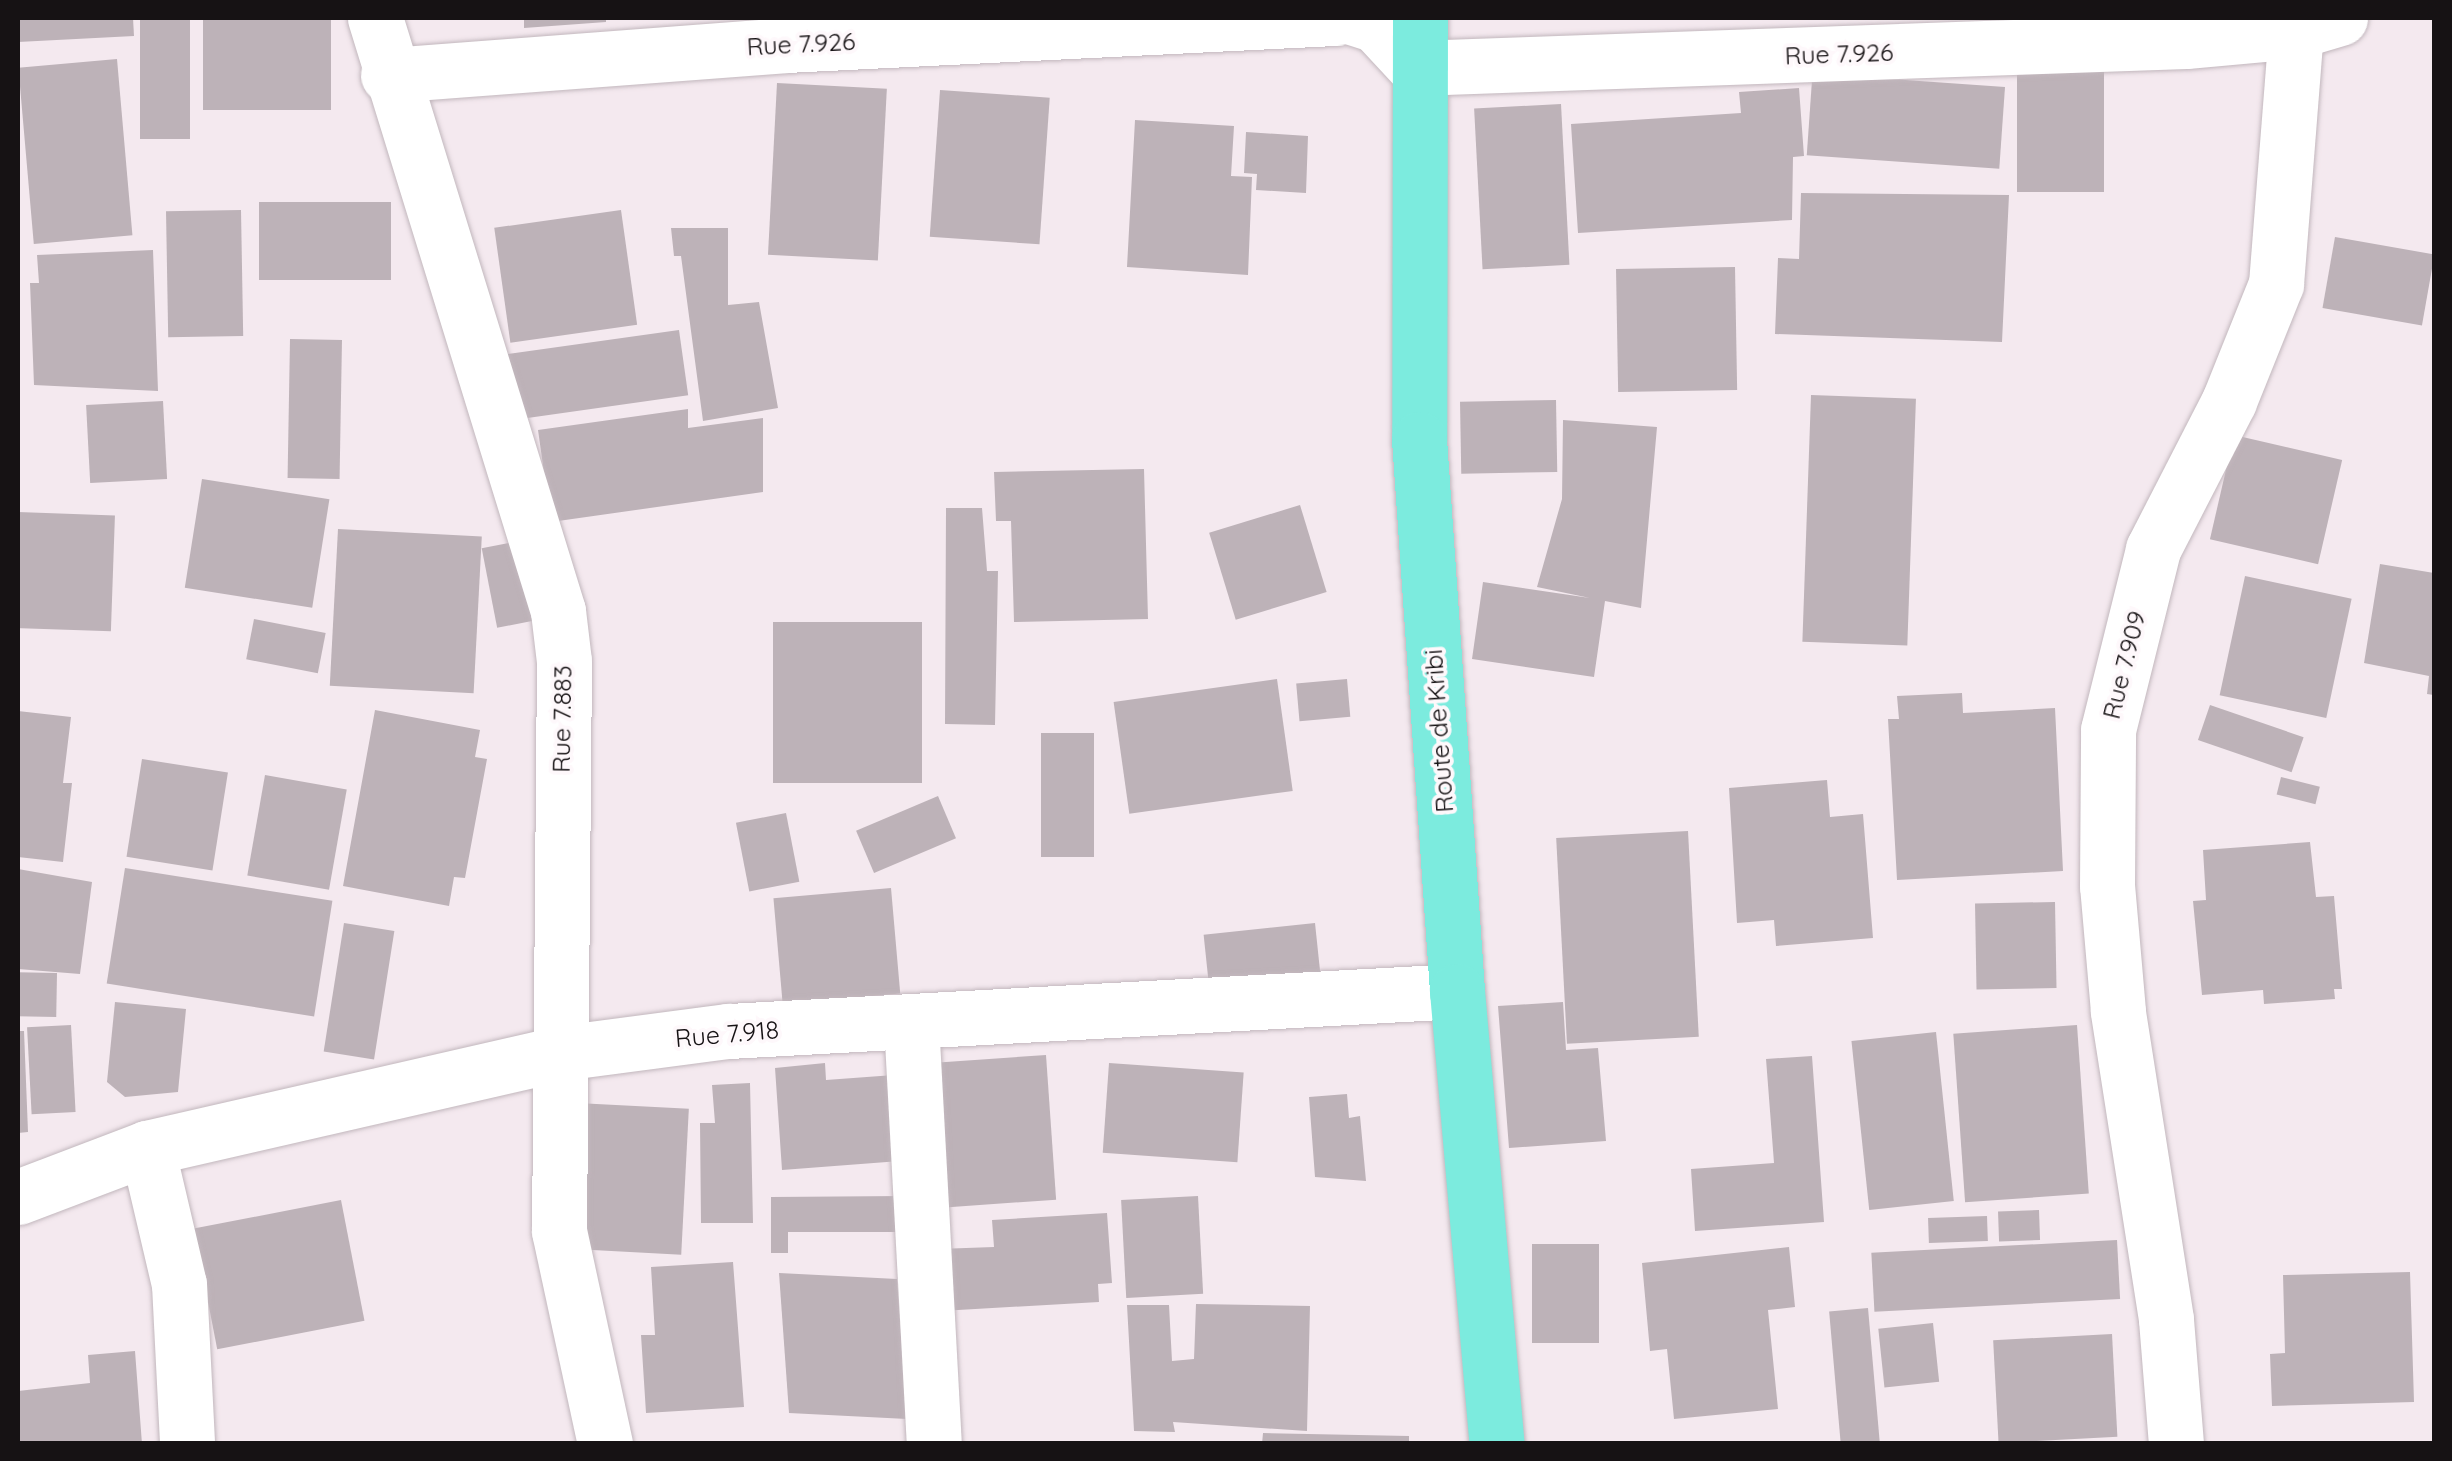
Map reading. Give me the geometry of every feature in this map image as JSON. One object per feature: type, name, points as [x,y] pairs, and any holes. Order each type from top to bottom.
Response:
[{"type":"main road","name":"Route de Kribi","points":[[1418,43],[1419,439],[1457,990],[1497,1444]]},
{"type":"street","name":"Rue 7.883","points":[[374,18],[388,75],[558,611],[564,661],[559,1231],[604,1444]]},
{"type":"street","name":"Rue 7.926","points":[[388,75],[786,44],[1335,18]]},
{"type":"street","points":[[1355,18],[1418,43]]},
{"type":"street","name":"Rue 7.926","points":[[1418,43],[2186,41],[2318,24]]},
{"type":"street","name":"Rue 7.909","points":[[2176,1444],[2166,1319],[2110,922],[2108,730],[2153,549],[2229,401],[2276,284],[2318,24]]},
{"type":"street","name":"Rue 7.918","points":[[18,1198],[148,1148],[561,1052],[730,1031],[1457,990]]},
{"type":"street","points":[[910,1022],[934,1444]]},
{"type":"street","points":[[148,1148],[179,1284],[187,1444]]},
{"type":"building","points":[[18,18],[133,18],[134,36],[18,42]]},
{"type":"building","points":[[140,18],[190,18],[190,139],[140,139]]},
{"type":"building","points":[[203,18],[331,18],[331,110],[203,110]]},
{"type":"building","points":[[524,18],[606,18],[606,22],[524,28]]},
{"type":"building","points":[[117,59],[132,235],[34,244],[18,68]]},
{"type":"building","points":[[2017,68],[2104,68],[2104,192],[2017,192]]},
{"type":"building","points":[[1812,74],[2005,87],[1999,169],[1807,155]]},
{"type":"building","points":[[777,83],[887,89],[878,261],[768,255]]},
{"type":"building","points":[[1799,88],[1804,156],[1793,157],[1792,220],[1578,233],[1571,124],[1741,113],[1739,92]]},
{"type":"building","points":[[940,90],[1050,98],[1039,244],[930,237]]},
{"type":"building","points":[[1561,104],[1569,265],[1483,269],[1474,109]]},
{"type":"building","points":[[1135,120],[1234,126],[1231,176],[1252,177],[1248,275],[1127,267]]},
{"type":"building","points":[[1246,132],[1308,136],[1306,193],[1256,190],[1257,174],[1244,173]]},
{"type":"building","points":[[1801,193],[2009,195],[2002,342],[1775,334],[1778,258],[1799,259]]},
{"type":"building","points":[[259,202],[391,202],[391,280],[259,280]]},
{"type":"building","points":[[241,210],[243,336],[168,337],[166,211]]},
{"type":"building","points":[[621,210],[637,325],[510,343],[494,228]]},
{"type":"building","points":[[671,228],[728,228],[728,305],[759,302],[778,408],[703,421],[681,256],[674,256]]},
{"type":"building","points":[[2335,237],[2434,254],[2422,325],[2322,308]]},
{"type":"building","points":[[153,250],[158,391],[34,385],[30,283],[39,283],[37,255]]},
{"type":"building","points":[[1735,267],[1737,390],[1618,392],[1616,269]]},
{"type":"building","points":[[679,330],[688,395],[501,422],[492,356]]},
{"type":"building","points":[[290,339],[342,340],[340,479],[288,478]]},
{"type":"building","points":[[1811,395],[1916,399],[1907,646],[1802,642]]},
{"type":"building","points":[[1556,400],[1557,472],[1461,474],[1460,402]]},
{"type":"building","points":[[163,401],[167,479],[90,483],[86,405]]},
{"type":"building","points":[[688,409],[688,428],[763,418],[763,492],[551,522],[538,430]]},
{"type":"building","points":[[1563,420],[1657,427],[1641,608],[1605,601],[1594,677],[1472,659],[1483,582],[1590,598],[1537,587],[1562,499]]},
{"type":"building","points":[[2234,435],[2342,460],[2318,564],[2210,539]]},
{"type":"building","points":[[1144,469],[1148,619],[1014,622],[1011,521],[996,521],[994,472]]},
{"type":"building","points":[[202,479],[329,499],[312,608],[185,588]]},
{"type":"building","points":[[1300,505],[1327,592],[1236,620],[1209,533]]},
{"type":"building","points":[[946,508],[982,508],[987,571],[998,571],[995,725],[945,724]]},
{"type":"building","points":[[18,512],[115,515],[111,631],[18,628]]},
{"type":"building","points":[[338,529],[482,537],[474,693],[330,686]]},
{"type":"building","points":[[519,541],[534,621],[497,628],[482,548]]},
{"type":"building","points":[[2380,564],[2434,573],[2434,695],[2427,694],[2429,676],[2364,663]]},
{"type":"building","points":[[2245,576],[2352,599],[2326,718],[2220,695]]},
{"type":"building","points":[[254,619],[326,633],[318,673],[246,659]]},
{"type":"building","points":[[773,622],[922,622],[922,783],[773,783]]},
{"type":"building","points":[[1277,679],[1293,791],[1129,814],[1114,702]]},
{"type":"building","points":[[1347,679],[1350,717],[1300,721],[1296,683]]},
{"type":"building","points":[[1962,693],[1963,713],[2055,708],[2063,871],[1897,880],[1888,719],[1899,719],[1897,696]]},
{"type":"building","points":[[2210,705],[2304,737],[2292,772],[2198,740]]},
{"type":"building","points":[[375,710],[480,730],[475,757],[487,759],[465,878],[454,877],[449,906],[343,886]]},
{"type":"building","points":[[18,711],[71,717],[63,783],[72,783],[63,862],[18,857]]},
{"type":"building","points":[[1041,733],[1094,733],[1094,857],[1041,857]]},
{"type":"building","points":[[142,759],[228,773],[212,870],[127,857]]},
{"type":"building","points":[[265,775],[347,789],[329,890],[247,875]]},
{"type":"building","points":[[2281,777],[2320,787],[2315,804],[2277,794]]},
{"type":"building","points":[[1827,780],[1830,817],[1863,814],[1873,938],[1776,946],[1774,920],[1737,923],[1729,788]]},
{"type":"building","points":[[938,796],[956,838],[874,873],[856,831]]},
{"type":"building","points":[[786,813],[799,882],[749,891],[736,823]]},
{"type":"building","points":[[1688,831],[1699,1037],[1567,1044],[1556,838]]},
{"type":"building","points":[[2310,842],[2316,897],[2334,896],[2342,989],[2334,989],[2335,999],[2264,1004],[2263,990],[2202,995],[2193,901],[2206,900],[2203,850]]},
{"type":"building","points":[[125,868],[332,901],[314,1016],[107,984]]},
{"type":"building","points":[[18,869],[92,882],[80,974],[18,969]]},
{"type":"building","points":[[891,888],[900,994],[783,1004],[773,898]]},
{"type":"building","points":[[2055,902],[2057,988],[1977,989],[1975,903]]},
{"type":"building","points":[[344,923],[394,931],[374,1059],[324,1051]]},
{"type":"building","points":[[1315,923],[1321,984],[1210,995],[1204,935]]},
{"type":"building","points":[[18,972],[57,973],[56,1017],[18,1016]]},
{"type":"building","points":[[115,1002],[186,1009],[178,1092],[125,1097],[107,1082]]},
{"type":"building","points":[[1563,1002],[1566,1050],[1598,1048],[1606,1141],[1509,1148],[1498,1006]]},
{"type":"building","points":[[71,1025],[76,1112],[32,1114],[27,1027]]},
{"type":"building","points":[[2077,1025],[2089,1194],[1965,1202],[1953,1034]]},
{"type":"building","points":[[18,1031],[24,1031],[28,1132],[18,1133]]},
{"type":"building","points":[[1936,1032],[1954,1201],[1869,1210],[1851,1041]]},
{"type":"building","points":[[1046,1055],[1056,1200],[934,1208],[924,1064]]},
{"type":"building","points":[[1812,1056],[1824,1222],[1695,1231],[1691,1169],[1774,1163],[1766,1059]]},
{"type":"building","points":[[825,1063],[826,1080],[894,1075],[900,1161],[782,1170],[775,1068]]},
{"type":"building","points":[[1109,1063],[1244,1072],[1237,1162],[1103,1153]]},
{"type":"building","points":[[750,1083],[753,1223],[701,1223],[700,1123],[715,1123],[712,1085]]},
{"type":"building","points":[[1347,1094],[1349,1118],[1360,1116],[1366,1181],[1315,1177],[1309,1097]]},
{"type":"building","points":[[577,1103],[689,1109],[681,1255],[569,1249]]},
{"type":"building","points":[[904,1196],[905,1232],[788,1232],[788,1253],[771,1253],[771,1197]]},
{"type":"building","points":[[1198,1196],[1203,1294],[1126,1298],[1121,1200]]},
{"type":"building","points":[[341,1200],[364,1321],[217,1349],[194,1229]]},
{"type":"building","points":[[2039,1210],[2040,1240],[1999,1241],[1998,1211]]},
{"type":"building","points":[[1107,1213],[1112,1283],[1098,1284],[1099,1302],[941,1311],[938,1249],[994,1247],[992,1220]]},
{"type":"building","points":[[1987,1216],[1988,1241],[1929,1243],[1928,1218]]},
{"type":"building","points":[[2117,1240],[2120,1299],[1874,1312],[1871,1253]]},
{"type":"building","points":[[1532,1244],[1599,1244],[1599,1343],[1532,1343]]},
{"type":"building","points":[[1789,1247],[1795,1307],[1768,1310],[1778,1409],[1674,1419],[1667,1349],[1650,1351],[1642,1263]]},
{"type":"building","points":[[733,1262],[744,1407],[646,1413],[641,1335],[655,1335],[651,1267]]},
{"type":"building","points":[[2410,1272],[2414,1402],[2272,1406],[2270,1354],[2285,1353],[2283,1275]]},
{"type":"building","points":[[779,1273],[897,1279],[907,1419],[789,1413]]},
{"type":"building","points":[[1196,1304],[1310,1306],[1307,1431],[1173,1422],[1175,1432],[1134,1431],[1127,1305],[1169,1305],[1172,1361],[1194,1359]]},
{"type":"building","points":[[1868,1308],[1880,1444],[1841,1444],[1829,1311]]},
{"type":"building","points":[[1933,1323],[1939,1382],[1884,1387],[1878,1329]]},
{"type":"building","points":[[2112,1334],[2117,1437],[1999,1443],[1993,1340]]},
{"type":"building","points":[[135,1351],[142,1444],[18,1444],[18,1391],[90,1383],[88,1355]]},
{"type":"building","points":[[1263,1433],[1409,1436],[1409,1444],[1262,1444]]}]
